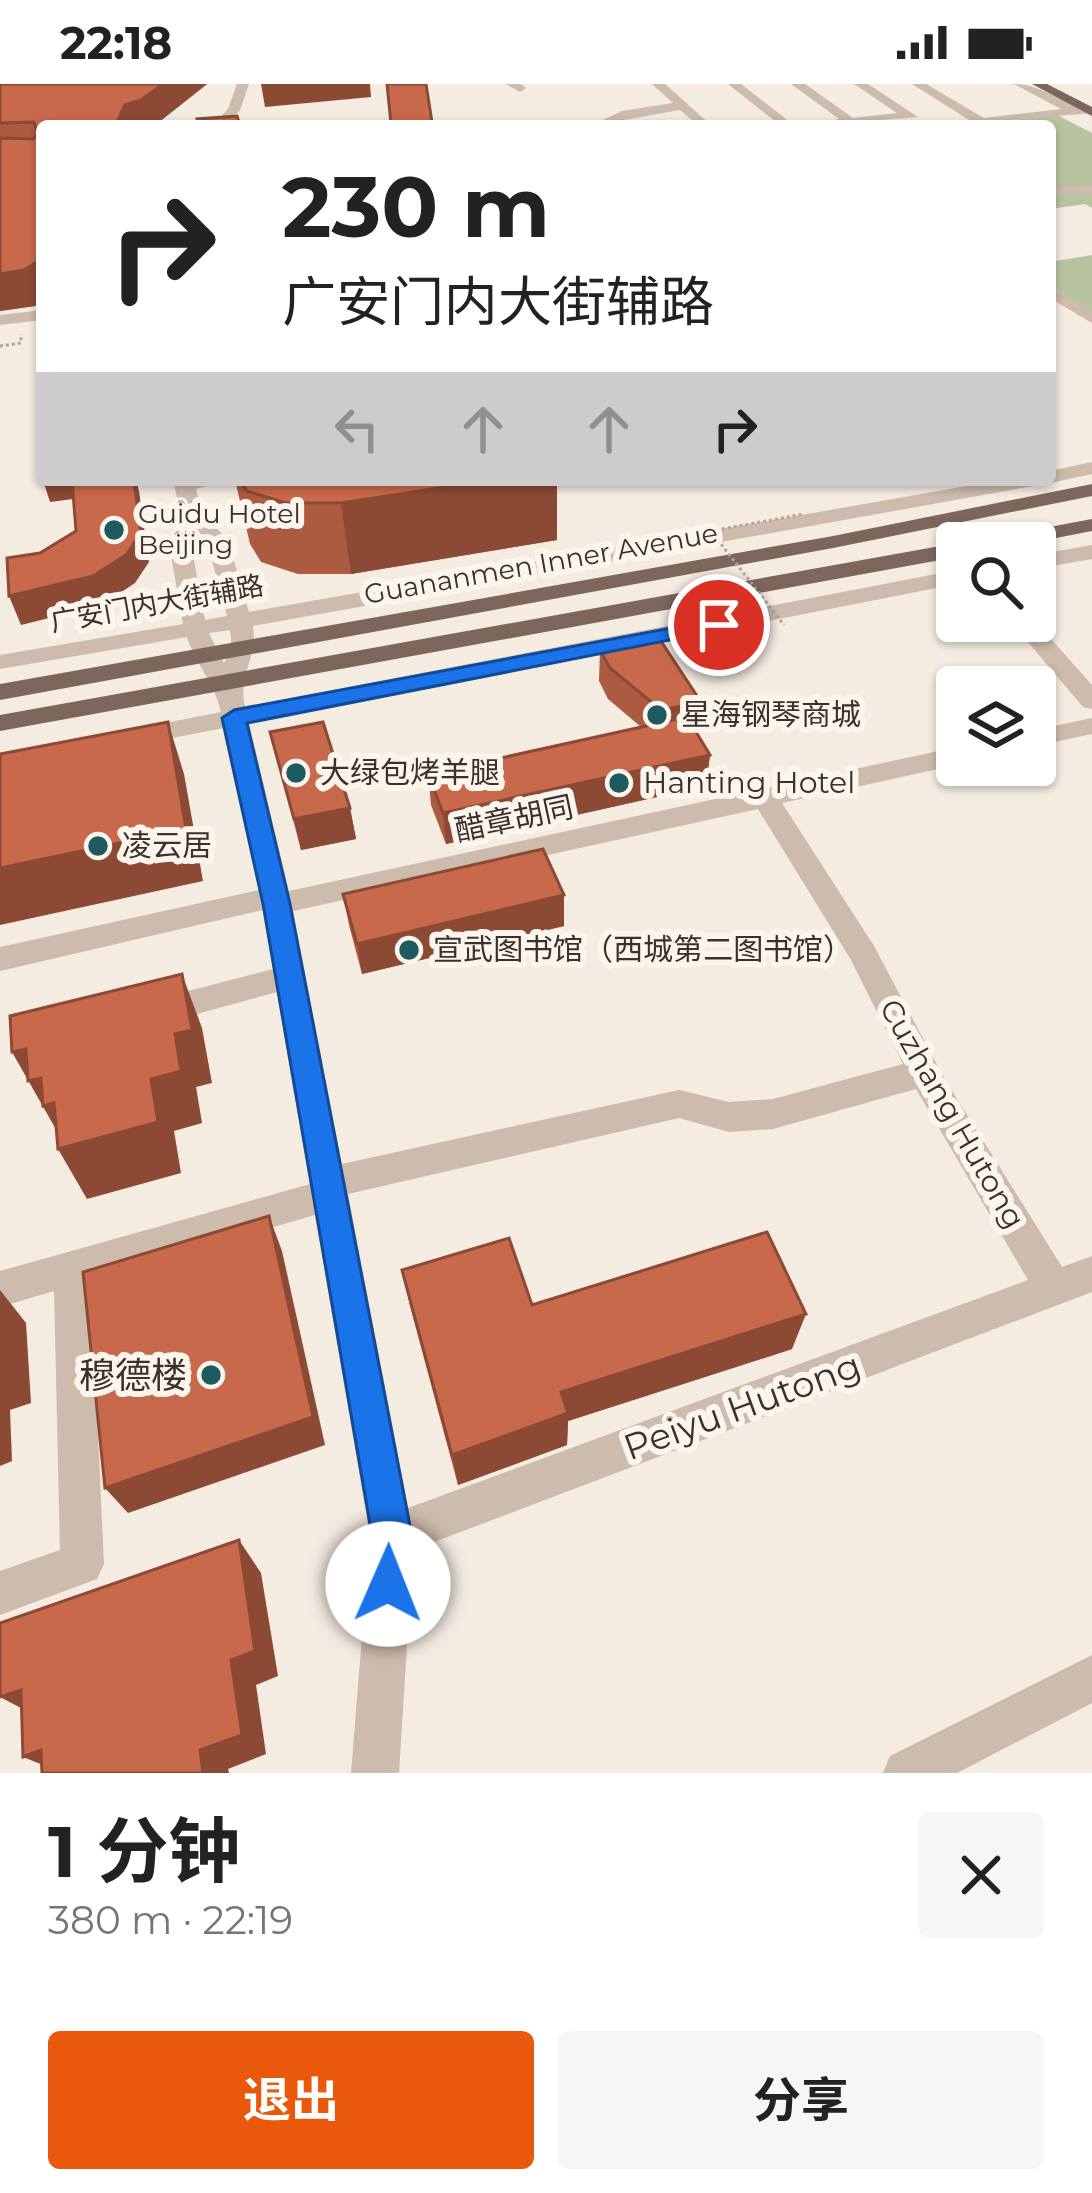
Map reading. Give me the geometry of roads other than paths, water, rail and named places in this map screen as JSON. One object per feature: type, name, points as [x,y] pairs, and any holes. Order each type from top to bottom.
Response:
[{"type":"main road","points":[[1038,84],[1088,110]]},
{"type":"main road","points":[[1067,84],[1088,110]]},
{"type":"main road","name":"Guananmen Inner Avenue","points":[[244,648],[1021,486],[1092,490]]},
{"type":"main road","points":[[1056,535],[1088,530]]},
{"type":"main road","name":"Guananmen Inner Avenue","points":[[0,723],[936,554]]},
{"type":"main road","name":"Guananmen Inner Avenue","points":[[8,688],[222,685]]},
{"type":"street","points":[[224,120],[234,110],[243,84]]},
{"type":"street","points":[[658,84],[698,120]]},
{"type":"street","points":[[734,84],[781,120]]},
{"type":"street","points":[[797,84],[849,120]]},
{"type":"street","points":[[860,84],[918,120]]},
{"type":"street","points":[[918,84],[978,120]]},
{"type":"street","points":[[1020,84],[1088,110]]},
{"type":"street","points":[[610,120],[626,113],[680,106]]},
{"type":"street","points":[[999,120],[1088,110]]},
{"type":"street","points":[[860,120],[910,115]]},
{"type":"street","points":[[1056,191],[1092,188]]},
{"type":"street","points":[[1056,295],[1092,318]]},
{"type":"street","points":[[0,320],[36,317]]},
{"type":"street","points":[[1056,476],[1092,468]]},
{"type":"street","points":[[184,486],[192,515],[217,540],[240,620],[244,648],[222,685]]},
{"type":"street","name":"广安门内大街辅路","points":[[0,662],[1021,486]]},
{"type":"street","points":[[192,515],[180,544],[195,627],[222,685],[276,900],[392,1536],[374,1773]]},
{"type":"street","points":[[1056,558],[1092,552]]},
{"type":"street","points":[[94,745],[222,685],[936,580]]},
{"type":"street","points":[[1040,642],[1092,701]]},
{"type":"street","points":[[1056,734],[1092,726]]},
{"type":"street","points":[[765,798],[936,760]]},
{"type":"street","name":"醋章胡同","points":[[0,959],[765,798]]},
{"type":"street","name":"Cuzhang Hutong","points":[[765,798],[863,954],[923,1072],[1074,1282]]},
{"type":"street","points":[[132,1018],[290,977]]},
{"type":"street","points":[[0,1289],[328,1189],[679,1104],[729,1118],[773,1114],[923,1072]]},
{"type":"street","points":[[0,1593],[82,1564],[72,1270]]},
{"type":"street","name":"Peiyu Hutong","points":[[392,1536],[1074,1282]]},
{"type":"street","points":[[908,1773],[1092,1678]]},
{"type":"place","name":"Guidu Hotel Beijing","points":[[114,530]]},
{"type":"place","name":"星海钢琴商城","points":[[657,715]]},
{"type":"place","name":"大绿包烤羊腿","points":[[296,773]]},
{"type":"place","name":"Hanting Hotel","points":[[619,783]]},
{"type":"place","name":"凌云居","points":[[98,846]]},
{"type":"place","name":"宣武图书馆（西城第二图书馆）","points":[[409,950]]},
{"type":"place","name":"穆德楼","points":[[211,1375]]}]
